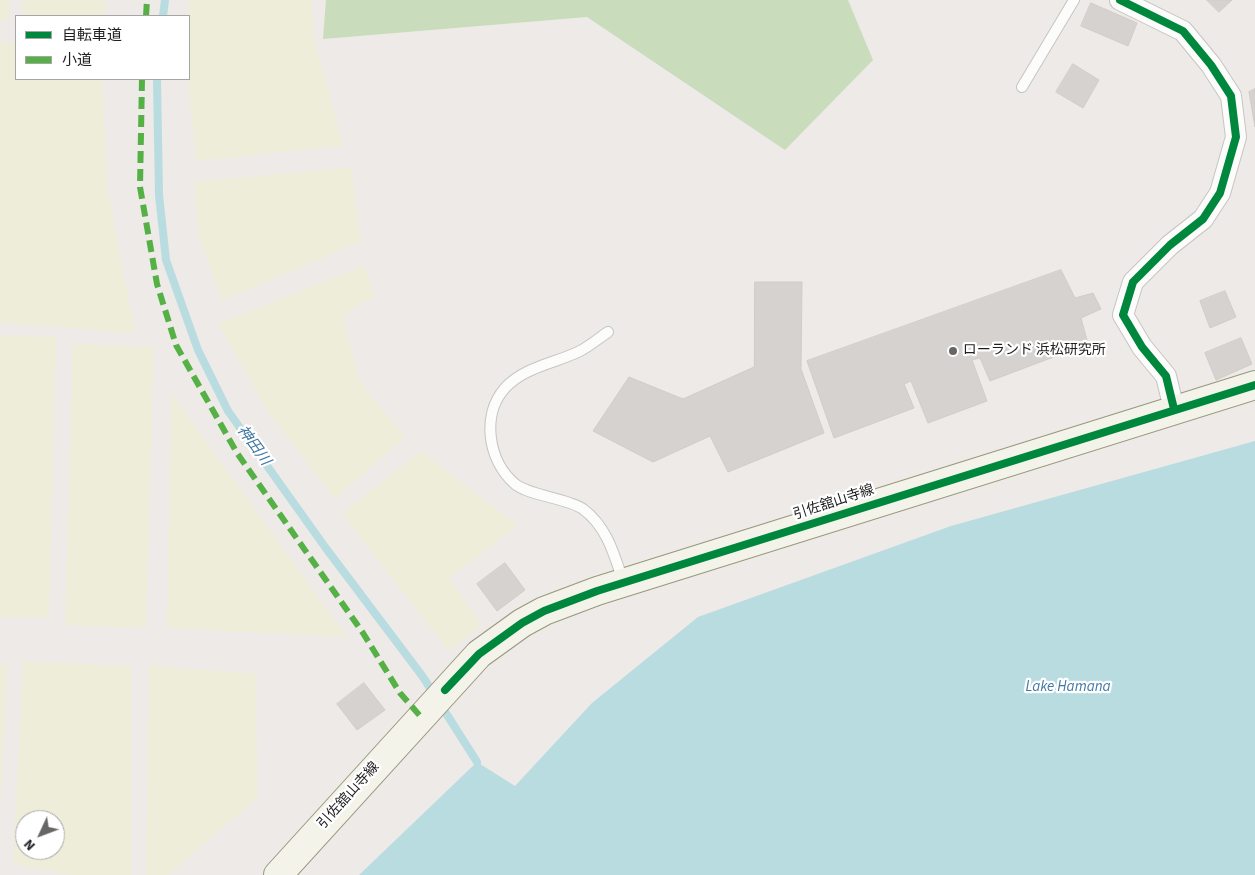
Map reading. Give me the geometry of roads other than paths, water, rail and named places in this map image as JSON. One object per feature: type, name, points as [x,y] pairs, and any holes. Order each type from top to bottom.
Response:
[{"type":"main road","name":"引佐舘山寺線","points":[[278,875],[479,654],[522,623],[544,611],[1174,409],[1255,385]]},
{"type":"street","points":[[1120,0],[1183,31],[1211,65],[1231,96],[1236,137],[1220,192],[1203,218],[1170,245],[1133,282],[1123,315],[1142,347],[1166,376],[1174,409]]},
{"type":"lane","points":[[1022,87],[1074,0]]},
{"type":"lane","points":[[608,332],[580,351],[532,369],[505,388],[494,408],[489,428],[496,461],[516,484],[582,509],[608,535],[624,584]]},
{"type":"water","name":"Lake Hamana","points":[[1255,441],[1255,875],[359,875],[477,762],[515,786],[592,703],[698,617],[951,526]]},
{"type":"waterway","name":"神田川","points":[[163,15],[165,0]]},
{"type":"waterway","name":"神田川","points":[[157,80],[159,195],[166,260],[198,350],[228,411],[325,547],[423,677],[477,762]]},
{"type":"place","name":"ローランド 浜松研究所","points":[[953,351]]}]
